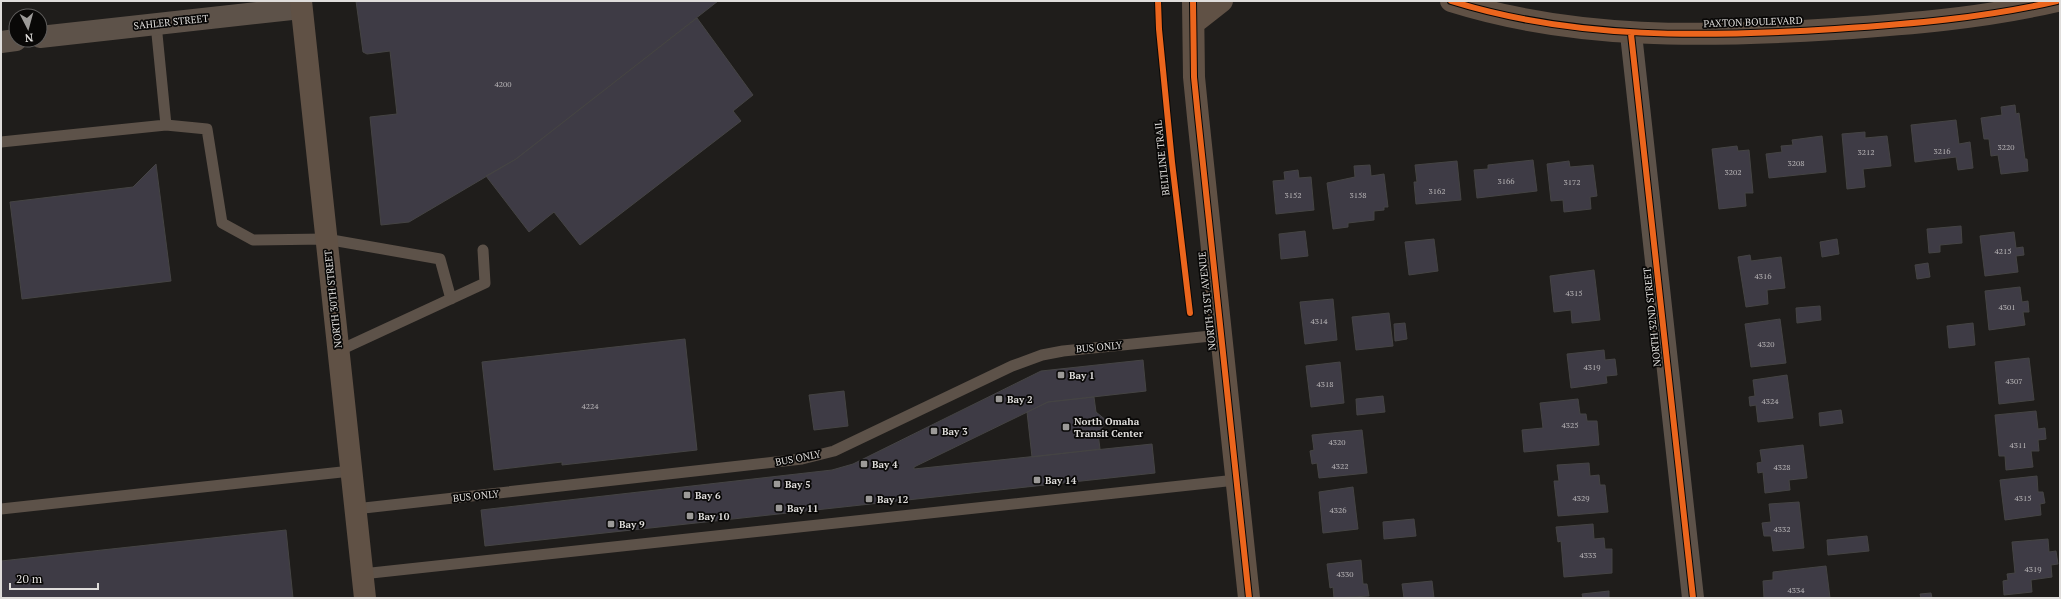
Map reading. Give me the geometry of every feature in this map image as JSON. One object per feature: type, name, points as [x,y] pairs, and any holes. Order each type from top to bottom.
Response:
[{"type":"street","name":"NORTH 31ST AVENUE","points":[[1193,1],[1196,98],[1249,598]]},
{"type":"street","points":[[1194,23],[1222,1]]},
{"type":"street","name":"PAXTON BOULEVARD","points":[[1451,1],[1479,10],[1521,19],[1631,34],[1770,33],[1932,22],[2010,11],[2057,1]]},
{"type":"street","name":"SAHLER STREET","points":[[48,36],[156,24],[301,4]]},
{"type":"street","name":"NORTH 30TH STREET","points":[[301,4],[365,598]]},
{"type":"street","name":"NORTH 32ND STREET","points":[[1631,34],[1693,598]]},
{"type":"lane","points":[[156,24],[166,125]]},
{"type":"lane","points":[[1,142],[166,125],[207,129],[222,223],[253,240],[326,239],[440,259],[451,298]]},
{"type":"lane","points":[[338,352],[485,283],[483,250]]},
{"type":"lane","name":"BUS ONLY","points":[[355,509],[802,459],[834,451],[1012,366],[1035,357],[1063,351],[1221,336]]},
{"type":"lane","points":[[1,509],[351,471]]},
{"type":"lane","points":[[362,574],[1236,480]]},
{"type":"building","points":[[356,1],[718,1],[516,159],[409,222],[381,225],[370,117],[397,114],[390,51],[367,54],[363,52]]},
{"type":"building","points":[[697,18],[753,95],[733,111],[741,121],[580,245],[554,212],[529,232],[486,176],[516,159]]},
{"type":"building","points":[[2015,105],[2016,114],[2019,113],[2028,171],[2001,174],[1998,155],[1991,156],[1989,139],[1984,139],[1981,118],[2002,115],[2001,107]]},
{"type":"building","points":[[1956,120],[1959,144],[1970,142],[1973,168],[1958,170],[1956,157],[1915,162],[1911,125]]},
{"type":"building","points":[[1865,132],[1865,138],[1887,136],[1891,166],[1863,169],[1865,187],[1847,189],[1842,134]]},
{"type":"building","points":[[1822,136],[1826,172],[1769,178],[1766,154],[1782,152],[1781,146],[1793,145],[1792,140]]},
{"type":"building","points":[[1737,146],[1738,151],[1749,150],[1753,193],[1745,193],[1746,206],[1719,209],[1712,149]]},
{"type":"building","points":[[1533,160],[1537,191],[1477,198],[1474,170],[1488,169],[1488,165]]},
{"type":"building","points":[[1457,161],[1461,200],[1416,204],[1414,182],[1417,182],[1415,165]]},
{"type":"building","points":[[1569,161],[1570,167],[1593,165],[1597,196],[1590,197],[1591,209],[1564,212],[1563,200],[1551,201],[1547,164]]},
{"type":"building","points":[[156,164],[171,281],[22,299],[10,202],[133,187]]},
{"type":"building","points":[[1370,165],[1371,176],[1384,174],[1388,207],[1384,207],[1384,210],[1374,211],[1374,220],[1348,223],[1348,227],[1333,229],[1327,183],[1355,177],[1354,166]]},
{"type":"building","points":[[1298,170],[1299,178],[1311,177],[1314,210],[1276,214],[1273,181],[1285,180],[1284,172]]},
{"type":"building","points":[[1961,226],[1962,243],[1940,245],[1940,252],[1929,253],[1927,229]]},
{"type":"building","points":[[1305,231],[1308,256],[1281,259],[1279,234]]},
{"type":"building","points":[[2014,232],[2016,248],[2023,247],[2024,255],[2016,256],[2018,272],[1985,276],[1980,236]]},
{"type":"building","points":[[1434,239],[1438,271],[1409,275],[1405,242]]},
{"type":"building","points":[[1837,239],[1839,254],[1822,257],[1820,242]]},
{"type":"building","points":[[1750,255],[1751,261],[1781,257],[1785,288],[1767,290],[1768,304],[1746,307],[1738,257]]},
{"type":"building","points":[[1928,263],[1930,277],[1917,279],[1915,265]]},
{"type":"building","points":[[1594,270],[1600,320],[1572,323],[1571,310],[1554,312],[1550,276]]},
{"type":"building","points":[[2020,287],[2022,302],[2028,301],[2029,312],[2023,312],[2025,325],[1989,330],[1985,291]]},
{"type":"building","points":[[1333,299],[1337,340],[1305,344],[1300,302]]},
{"type":"building","points":[[1820,306],[1821,320],[1797,323],[1796,308]]},
{"type":"building","points":[[1389,313],[1393,346],[1356,350],[1352,317]]},
{"type":"building","points":[[1780,319],[1786,363],[1751,367],[1745,324]]},
{"type":"building","points":[[1405,323],[1407,339],[1395,341],[1394,324]]},
{"type":"building","points":[[1973,323],[1975,345],[1949,348],[1947,326]]},
{"type":"building","points":[[685,339],[697,450],[562,465],[562,462],[494,470],[482,362]]},
{"type":"building","points":[[1604,350],[1605,360],[1615,359],[1617,375],[1606,376],[1607,383],[1571,388],[1567,354]]},
{"type":"building","points":[[2029,358],[2034,400],[1999,404],[1995,362]]},
{"type":"building","points":[[1143,360],[1146,391],[1048,402],[914,467],[914,469],[1152,444],[1155,473],[485,546],[481,510],[832,470],[853,464],[1041,371]]},
{"type":"building","points":[[1340,362],[1344,403],[1311,407],[1306,366]]},
{"type":"building","points":[[1787,375],[1793,418],[1758,422],[1756,405],[1750,406],[1749,397],[1755,396],[1753,380]]},
{"type":"building","points":[[844,391],[848,426],[814,430],[809,395]]},
{"type":"building","points":[[1383,396],[1385,412],[1357,415],[1356,399]]},
{"type":"building","name":"North Omaha Transit Center","points":[[1094,397],[1096,412],[1107,421],[1098,433],[1100,449],[1032,457],[1027,412],[1048,402]]},
{"type":"building","points":[[1578,399],[1580,414],[1586,414],[1587,421],[1597,421],[1599,445],[1524,452],[1522,430],[1543,428],[1540,403]]},
{"type":"building","points":[[1841,410],[1843,423],[1820,426],[1819,413]]},
{"type":"building","points":[[2036,411],[2038,429],[2045,428],[2046,439],[2038,440],[2039,451],[2031,451],[2033,467],[2006,470],[2005,456],[1999,456],[1995,415]]},
{"type":"building","points":[[1362,430],[1367,473],[1319,478],[1317,463],[1312,464],[1310,451],[1314,450],[1312,435]]},
{"type":"building","points":[[1803,445],[1807,478],[1789,480],[1790,490],[1765,493],[1763,472],[1758,473],[1757,463],[1762,462],[1760,450]]},
{"type":"building","points":[[1589,463],[1590,476],[1599,475],[1600,485],[1605,485],[1608,512],[1558,516],[1554,481],[1559,481],[1557,465]]},
{"type":"building","points":[[2037,476],[2038,492],[2043,492],[2045,503],[2040,504],[2041,515],[2005,520],[2000,480]]},
{"type":"building","points":[[1353,487],[1358,529],[1323,533],[1319,492]]},
{"type":"building","points":[[1799,502],[1804,548],[1773,551],[1771,536],[1764,536],[1762,523],[1771,522],[1769,504]]},
{"type":"building","points":[[1414,519],[1416,536],[1384,539],[1383,522]]},
{"type":"building","points":[[1593,524],[1594,539],[1604,538],[1605,549],[1612,549],[1612,573],[1564,577],[1561,541],[1558,542],[1556,527]]},
{"type":"building","points":[[286,530],[293,598],[1,598],[1,561]]},
{"type":"building","points":[[1867,536],[1869,551],[1828,555],[1827,540]]},
{"type":"building","points":[[2048,539],[2049,552],[2056,551],[2058,564],[2051,565],[2052,577],[2031,580],[2032,592],[2004,595],[2003,581],[2008,580],[2007,574],[2015,573],[2012,542]]},
{"type":"building","points":[[1361,560],[1363,584],[1367,584],[1369,596],[1334,598],[1333,587],[1330,588],[1327,564]]},
{"type":"building","points":[[1826,566],[1830,598],[1764,598],[1763,581],[1773,580],[1773,572]]},
{"type":"building","points":[[1432,581],[1434,598],[1404,598],[1402,584]]},
{"type":"building","points":[[1609,591],[1609,598],[1583,598],[1582,594]]},
{"type":"building","points":[[1931,593],[1932,598],[1921,598],[1920,594]]},
{"type":"cycle path","name":"BELTLINE TRAIL","points":[[1158,1],[1159,29],[1172,162],[1190,313]]},
{"type":"cycle path","points":[[1193,1],[1194,77],[1249,598]]},
{"type":"cycle path","points":[[1451,1],[1498,14],[1545,23],[1641,33],[1690,34],[1787,32],[1919,22],[2002,12],[2057,1]]},
{"type":"cycle path","points":[[1631,34],[1693,598]]},
{"type":"place","name":"Bay 1","points":[[1061,375]]},
{"type":"place","name":"Bay 2","points":[[999,399]]},
{"type":"place","name":"North Omaha Transit Center","points":[[1066,427]]},
{"type":"place","name":"Bay 3","points":[[934,431]]},
{"type":"place","name":"Bay 4","points":[[864,464]]},
{"type":"place","name":"Bay 14","points":[[1037,480]]},
{"type":"place","name":"Bay 5","points":[[777,484]]},
{"type":"place","name":"Bay 6","points":[[687,495]]},
{"type":"place","name":"Bay 12","points":[[869,499]]},
{"type":"place","name":"Bay 11","points":[[779,508]]},
{"type":"place","name":"Bay 10","points":[[690,516]]},
{"type":"place","name":"Bay 9","points":[[611,524]]}]
